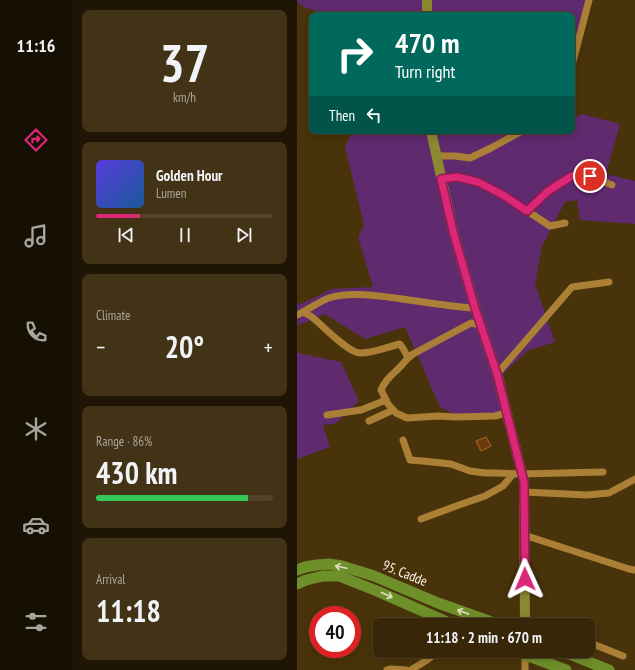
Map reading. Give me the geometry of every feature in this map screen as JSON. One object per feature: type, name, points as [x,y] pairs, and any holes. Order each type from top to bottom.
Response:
[{"type":"main road","name":"95. Cadde","points":[[297,570],[317,565],[329,564],[342,566],[374,576],[438,603],[480,618]]},
{"type":"main road","name":"95. Cadde","points":[[297,584],[323,576],[339,576],[438,618]]},
{"type":"main road","points":[[537,658],[565,670]]},
{"type":"main road","points":[[579,658],[609,670]]},
{"type":"street","points":[[427,0],[427,12]]},
{"type":"street","points":[[575,54],[589,0]]},
{"type":"street","points":[[432,134],[453,231],[480,325],[497,374],[518,474],[524,482],[525,618]]},
{"type":"street","points":[[436,156],[470,158],[517,134]]},
{"type":"street","points":[[527,211],[547,192],[572,176],[590,176],[612,184]]},
{"type":"street","points":[[441,179],[457,177],[478,182],[503,195],[550,226],[565,223]]},
{"type":"street","points":[[497,374],[572,287],[609,282]]},
{"type":"street","points":[[300,314],[312,306],[329,298],[347,295],[387,297],[448,306],[475,308]]},
{"type":"street","points":[[300,314],[311,316],[328,332],[347,347],[359,354],[373,352],[400,344],[408,358]]},
{"type":"street","points":[[480,325],[471,323],[413,354],[385,382],[381,390],[387,404],[396,413],[407,418],[438,416],[495,416],[506,412]]},
{"type":"street","points":[[327,414],[361,410],[386,400]]},
{"type":"street","points":[[369,421],[393,410]]},
{"type":"street","points":[[403,440],[410,460],[423,460],[451,464],[470,471],[518,474],[603,472]]},
{"type":"street","points":[[421,519],[485,496],[503,486],[518,474]]},
{"type":"street","points":[[524,492],[587,495],[609,493],[635,479]]},
{"type":"street","points":[[524,535],[635,570]]},
{"type":"street","points":[[595,645],[623,656]]},
{"type":"street","points":[[411,670],[430,658]]},
{"type":"street","points":[[525,658],[525,670]]},
{"type":"street","points":[[387,670],[406,670]]},
{"type":"shaded area","points":[[297,0],[591,0],[575,62],[575,12],[319,12],[304,7],[297,2]]},
{"type":"shaded area","points":[[583,114],[620,124],[606,174],[635,181],[635,224],[580,220],[577,200],[565,202],[542,246],[535,284],[555,342],[527,351],[503,374],[511,409],[493,413],[453,414],[440,407],[405,327],[365,339],[325,314],[297,326],[297,304],[303,303],[332,289],[373,287],[358,237],[364,225],[345,147],[352,134],[575,134],[575,117]]},
{"type":"shaded area","points":[[297,350],[298,353],[341,362],[359,401],[335,424],[323,425],[330,447],[297,459]]},
{"type":"building","points":[[486,437],[491,446],[481,451],[476,441]]},
{"type":"route","points":[[525,579],[524,482],[497,374],[475,308],[453,231],[441,179],[457,177],[478,182],[503,195],[527,211],[547,192],[572,176],[590,176]]}]
